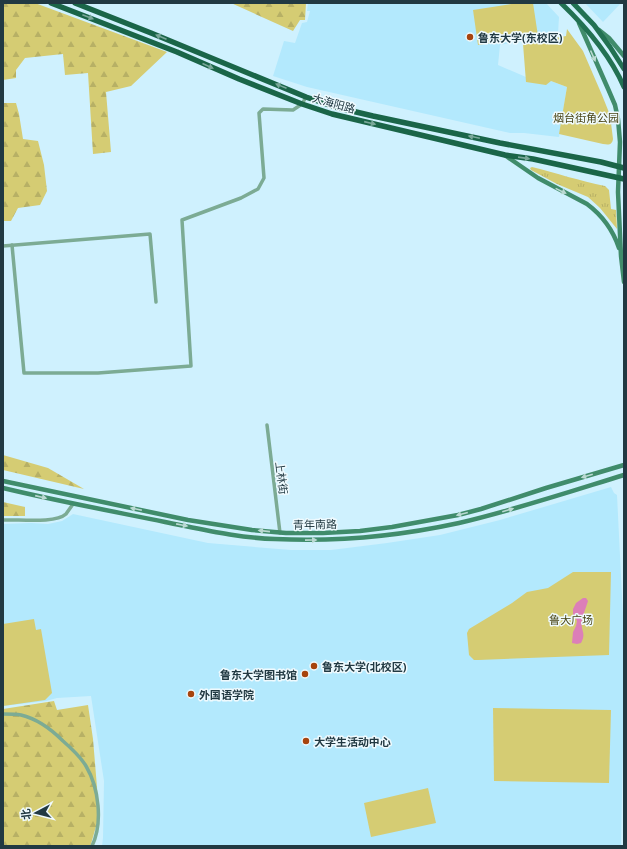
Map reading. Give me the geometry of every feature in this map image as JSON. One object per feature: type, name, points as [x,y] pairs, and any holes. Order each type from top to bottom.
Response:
[{"type":"highway","name":"大海阳路","points":[[51,3],[154,43],[239,80],[332,114],[505,155],[533,159],[621,178]]},
{"type":"highway","name":"大海阳路","points":[[75,3],[306,97],[335,107],[535,150],[595,160],[622,168]]},
{"type":"main road","points":[[561,3],[578,20],[603,51],[620,77],[624,87]]},
{"type":"main road","points":[[573,3],[609,38],[624,56]]},
{"type":"main road","points":[[578,20],[615,104],[618,119],[622,168],[619,208],[621,256],[624,282]]},
{"type":"main road","points":[[594,25],[624,69]]},
{"type":"main road","points":[[505,155],[538,178],[587,204],[601,215],[616,239],[621,256]]},
{"type":"main road","name":"青年南路","points":[[3,481],[188,520],[280,533],[323,533],[360,531],[444,518],[481,509],[624,465]]},
{"type":"main road","name":"青年南路","points":[[3,488],[73,504],[208,530],[259,538],[286,540],[353,538],[393,534],[459,523],[624,475]]},
{"type":"street","points":[[12,245],[24,373],[98,372],[191,366],[182,220],[234,201],[258,189],[264,178],[259,113],[263,109],[293,110],[302,104],[306,97]]},
{"type":"street","points":[[3,246],[150,234],[156,302]]},
{"type":"street","name":"上林街","points":[[267,425],[280,533]]},
{"type":"street","points":[[3,520],[55,519],[65,515],[73,504]]},
{"type":"street","points":[[3,714],[21,715],[34,719],[47,727],[75,752],[86,766],[94,783],[99,813],[98,826],[92,846]]},
{"type":"shaded area","points":[[308,3],[546,3],[559,17],[558,34],[500,45],[498,65],[526,77],[526,82],[551,81],[567,87],[559,137],[510,133],[307,87],[273,76],[284,41],[295,43],[302,23],[307,22],[310,11],[307,11]]},
{"type":"shaded area","points":[[585,3],[621,3],[603,22]]},
{"type":"shaded area","name":"鲁东大学(北校区)","points":[[611,487],[617,495],[624,637],[621,846],[102,846],[104,781],[91,696],[57,698],[46,701],[3,706],[3,524],[48,524],[62,521],[73,514],[208,543],[291,550],[331,550],[440,535],[500,520]]},
{"type":"shaded area","points":[[583,598],[586,598],[588,601],[582,621],[583,640],[581,643],[577,644],[572,643],[573,632],[577,621],[573,614],[573,609],[576,603]]},
{"type":"green space","points":[[3,3],[35,3],[167,52],[131,86],[106,92],[111,152],[93,154],[88,73],[65,75],[63,54],[25,58],[16,70],[16,78],[3,80]]},
{"type":"green space","points":[[231,3],[306,3],[305,20],[300,20],[293,31]]},
{"type":"green space","points":[[518,3],[533,3],[538,36],[478,45],[473,10]]},
{"type":"green space","name":"烟台街角公园","points":[[567,29],[583,51],[610,115],[613,139],[610,144],[603,144],[559,134],[567,87],[551,81],[546,85],[526,82],[523,44],[566,36]]},
{"type":"green space","points":[[3,103],[16,103],[23,139],[38,141],[44,165],[47,191],[40,205],[18,208],[11,221],[3,221]]},
{"type":"green space","points":[[532,167],[605,186],[609,190],[611,209],[616,210],[617,229],[600,208],[588,197],[557,184],[531,170],[530,168]]},
{"type":"green space","points":[[3,455],[48,468],[84,489],[3,470]]},
{"type":"green space","points":[[3,502],[25,507],[25,516],[3,516]]},
{"type":"green space","name":"鲁大广场","points":[[573,572],[611,572],[609,655],[474,660],[469,655],[467,633],[469,629],[512,603],[527,592],[548,588]]},
{"type":"green space","points":[[34,619],[36,630],[41,629],[52,693],[45,700],[3,706],[3,624]]},
{"type":"green space","points":[[54,701],[57,710],[88,705],[93,739],[99,816],[91,844],[90,846],[3,846],[3,709]]},
{"type":"green space","points":[[493,708],[611,710],[609,783],[494,781]]},
{"type":"green space","points":[[428,788],[436,823],[371,837],[364,803]]},
{"type":"place","name":"鲁东大学(东校区)","points":[[470,37]]},
{"type":"place","name":"鲁东大学(北校区)","points":[[314,666]]},
{"type":"place","name":"鲁东大学图书馆","points":[[305,674]]},
{"type":"place","name":"外国语学院","points":[[191,694]]},
{"type":"place","name":"大学生活动中心","points":[[306,741]]}]
